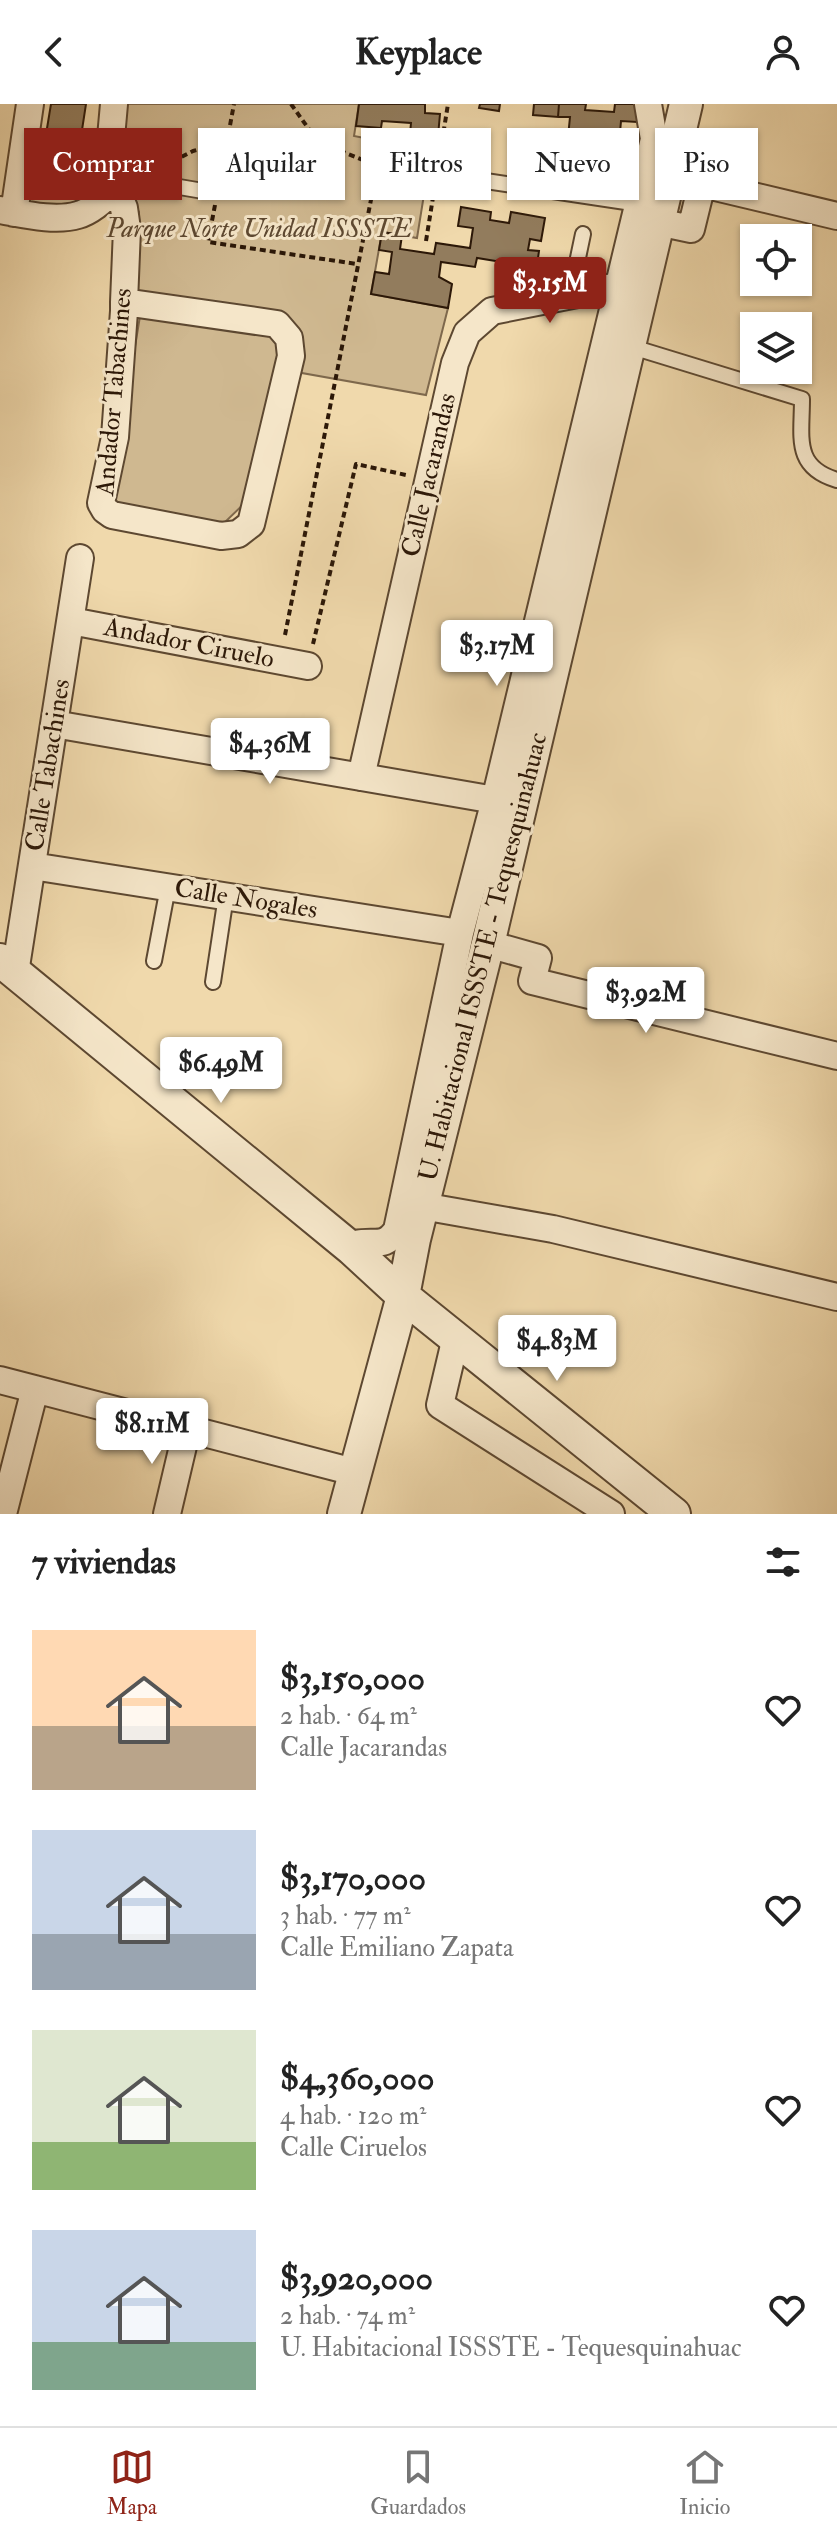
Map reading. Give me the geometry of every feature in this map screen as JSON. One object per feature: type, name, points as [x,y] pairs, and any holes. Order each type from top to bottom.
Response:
[{"type":"street","points":[[30,104],[7,211],[62,218],[78,215],[102,200]]},
{"type":"street","name":"Andador Tabachines","points":[[112,128],[114,104]]},
{"type":"street","points":[[352,1249],[356,1244],[365,1242],[384,1243],[397,1230],[474,938],[495,800],[618,286],[649,213],[654,139],[648,104]]},
{"type":"street","name":"U. Habitacional ISSSTE - Tequesquinahuac","points":[[680,128],[686,104]]},
{"type":"street","points":[[758,197],[837,216]]},
{"type":"street","name":"Andador Tabachines","points":[[120,200],[127,229],[124,302],[115,437],[101,503],[112,515],[221,536],[238,534],[251,524],[291,356],[289,338],[277,324],[124,302]]},
{"type":"street","name":"U. Habitacional ISSSTE - Tequesquinahuac","points":[[344,1514],[403,1296],[474,938],[628,346],[649,213],[656,200]]},
{"type":"street","points":[[649,213],[691,229],[698,200]]},
{"type":"street","name":"Calle Jacarandas","points":[[361,777],[455,363],[467,333],[492,311],[618,286]]},
{"type":"street","name":"Calle Tabachines","points":[[8,966],[32,866],[80,558]]},
{"type":"street","name":"Andador Ciruelo","points":[[71,621],[308,666]]},
{"type":"street","points":[[54,724],[495,800]]},
{"type":"street","name":"Calle Nogales","points":[[32,866],[474,938],[538,958],[532,981],[837,1056]]},
{"type":"street","points":[[8,966],[352,1249],[403,1296],[674,1514]]},
{"type":"street","points":[[422,1206],[553,1229],[837,1297]]},
{"type":"street","points":[[456,1337],[440,1405],[611,1514]]},
{"type":"street","points":[[0,1380],[354,1472]]},
{"type":"street","points":[[3,1514],[35,1389]]},
{"type":"street","points":[[167,1514],[187,1429]]},
{"type":"lane","points":[[491,183],[649,213]]},
{"type":"lane","points":[[570,296],[583,234]]},
{"type":"lane","points":[[628,346],[802,399],[802,451],[811,468],[837,480]]},
{"type":"lane","points":[[154,961],[168,887]]},
{"type":"lane","points":[[213,982],[226,896]]},
{"type":"path","points":[[230,128],[234,104]]},
{"type":"path","points":[[291,104],[308,128]]},
{"type":"path","points":[[444,128],[448,104]]},
{"type":"path","points":[[285,635],[371,200]]},
{"type":"path","points":[[426,241],[432,200]]},
{"type":"path","points":[[216,201],[208,242],[357,264]]},
{"type":"path","points":[[308,666],[356,464],[428,480]]},
{"type":"green space","name":"Parque Norte Unidad ISSSTE","points":[[124,104],[359,104],[354,136],[361,137],[361,200],[423,200],[417,238],[382,232],[371,294],[448,308],[426,395],[279,369],[251,497],[222,525],[109,506],[141,310],[128,289],[139,212],[132,200],[182,200],[182,128],[120,128]]},
{"type":"building","points":[[51,104],[86,104],[82,128],[47,128]]},
{"type":"building","points":[[359,104],[425,104],[425,113],[440,114],[439,128],[411,128],[411,123],[382,121],[381,128],[356,126]]},
{"type":"building","points":[[480,104],[500,104],[499,111],[479,108]]},
{"type":"building","points":[[534,104],[559,104],[558,117],[533,115]]},
{"type":"building","points":[[559,104],[586,104],[585,110],[614,112],[615,104],[638,104],[637,122],[621,121],[620,128],[569,128],[570,117],[558,117]]},
{"type":"building","points":[[461,207],[491,212],[490,220],[509,223],[511,212],[545,218],[541,241],[530,239],[528,250],[539,251],[535,279],[507,275],[508,263],[477,258],[475,267],[441,262],[439,277],[452,284],[448,308],[371,294],[375,272],[389,274],[392,252],[379,250],[382,232],[402,235],[400,249],[434,254],[436,243],[470,248],[473,228],[458,226]]}]
